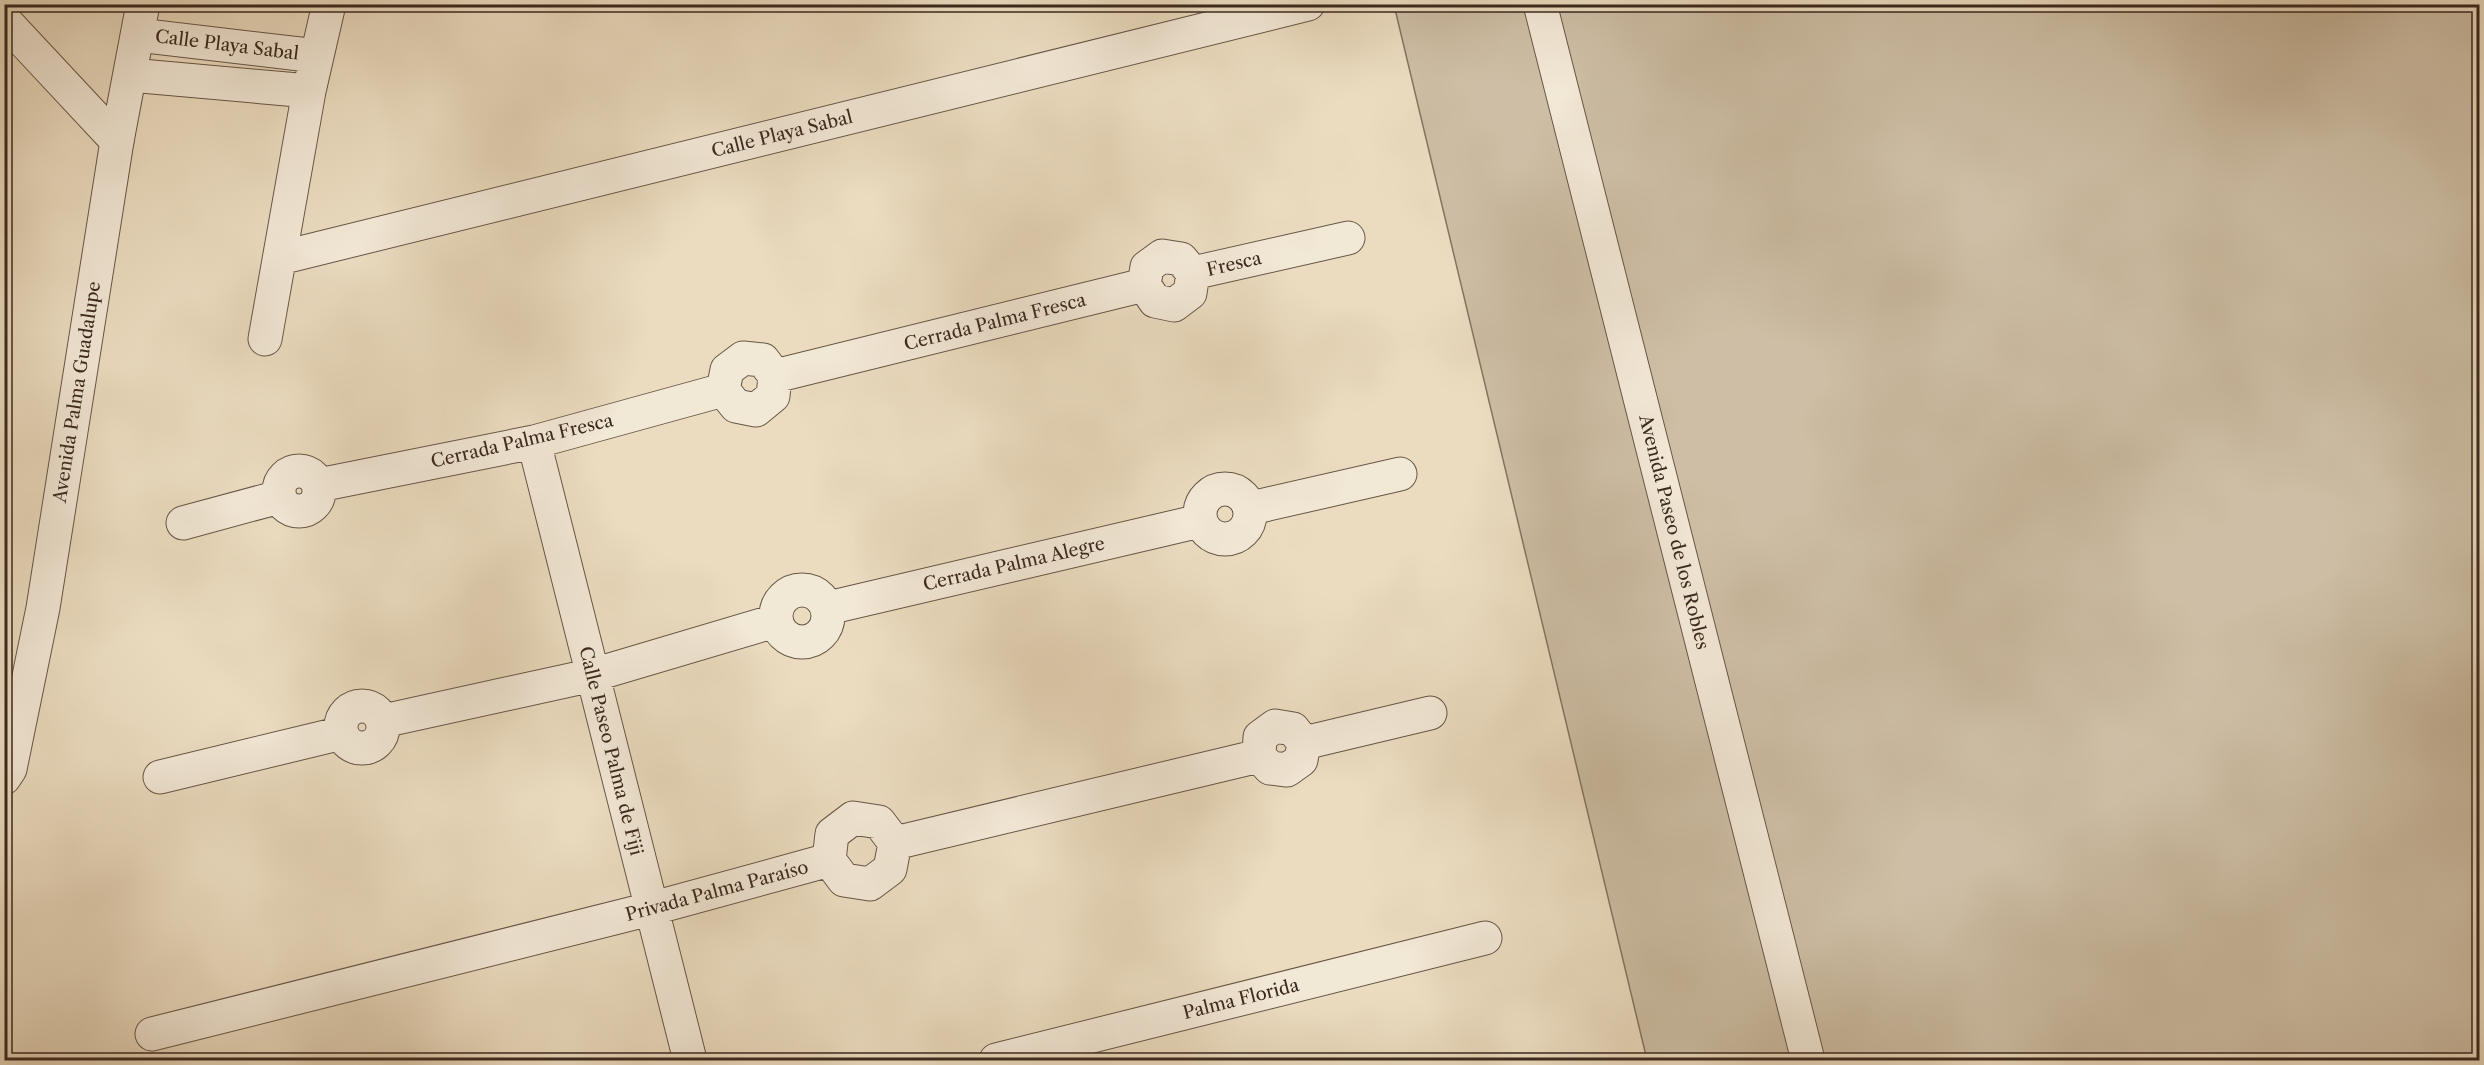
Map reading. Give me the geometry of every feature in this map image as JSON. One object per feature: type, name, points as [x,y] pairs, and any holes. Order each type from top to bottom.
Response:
[{"type":"street","name":"Calle Playa Sabal","points":[[265,339],[309,92],[329,4]]},
{"type":"street","name":"Avenida Paseo de los Robles","points":[[1540,4],[1808,1060]]},
{"type":"street","name":"Calle Playa Sabal","points":[[280,258],[1291,6]]},
{"type":"street","points":[[4,20],[117,141]]},
{"type":"street","name":"Calle Playa Sabal","points":[[140,20],[317,56]]},
{"type":"street","name":"Avenida Palma Guadalupe","points":[[4,778],[10,769],[43,608],[117,141],[140,20]]},
{"type":"street","name":"Calle Playa Sabal","points":[[130,75],[309,92]]},
{"type":"street","name":"Fresca","points":[[1144,285],[1155,301],[1174,305],[1190,293],[1193,273],[1348,238]]},
{"type":"street","name":"Cerrada Palma Fresca","points":[[183,523],[279,497],[289,509],[304,511],[317,501],[319,485],[534,442],[723,390],[736,406],[756,410],[773,396],[776,376],[1144,285]]},
{"type":"street","name":"Calle Paseo Palma de Fiji","points":[[534,442],[650,909],[690,1060]]},
{"type":"street","name":"Cerrada Palma Alegre","points":[[160,777],[342,733],[352,746],[369,747],[381,736],[383,721],[593,675],[775,621],[779,602],[795,590],[815,592],[828,608],[1200,521],[1212,537],[1231,540],[1248,528],[1251,508],[1400,474]]},
{"type":"street","points":[[829,860],[844,880],[870,884],[890,869],[895,843],[1259,756],[1270,768],[1287,770],[1301,760],[1304,743],[1430,713]]},
{"type":"street","name":"Privada Palma Paraíso","points":[[152,1034],[650,909],[829,860],[832,834],[853,818],[879,822],[895,843]]},
{"type":"street","name":"Palma Florida","points":[[996,1060],[1485,938]]},
{"type":"path","points":[[2456,4],[2480,10]]},
{"type":"shaded area","points":[[1394,5],[2479,5],[2479,1060],[1647,1060]]}]
